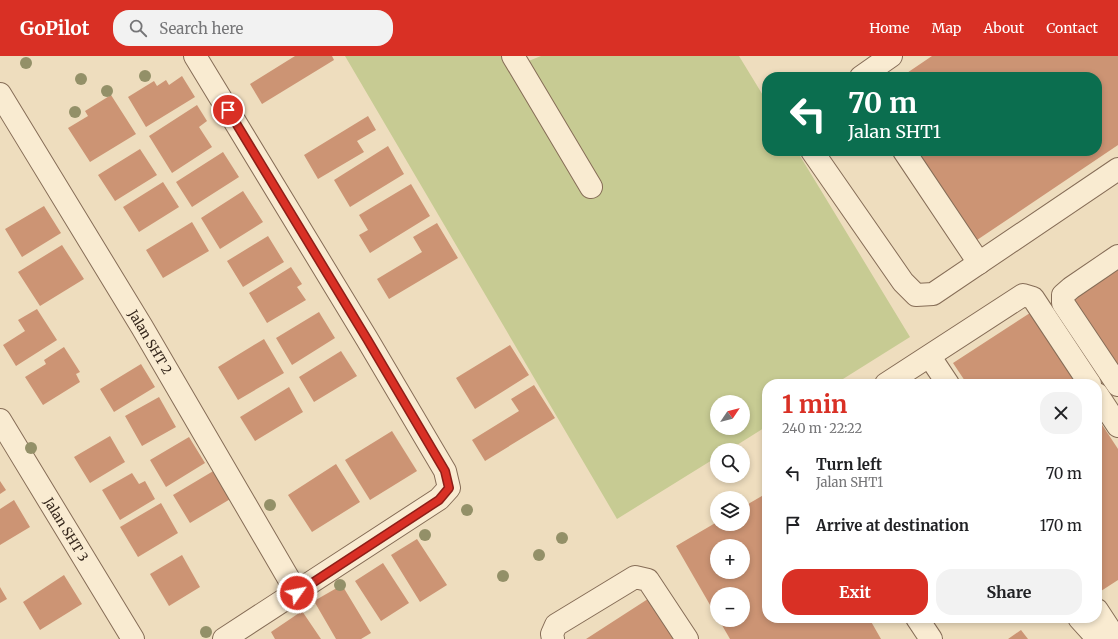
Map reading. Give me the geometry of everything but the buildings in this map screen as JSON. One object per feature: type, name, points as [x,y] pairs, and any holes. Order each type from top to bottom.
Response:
[{"type":"street","points":[[195,56],[367,339],[445,471],[449,488],[439,500],[224,639]]},
{"type":"street","points":[[514,56],[591,187]]},
{"type":"street","points":[[868,72],[891,56]]},
{"type":"street","name":"Jalan SHT 2","points":[[0,94],[142,327],[297,593]]},
{"type":"street","points":[[815,156],[903,282],[916,296],[933,294],[1118,169]]},
{"type":"street","points":[[907,156],[979,263]]},
{"type":"street","points":[[1118,256],[1063,295],[1063,303],[1118,384]]},
{"type":"street","points":[[901,379],[930,356],[1023,295],[1033,298],[1087,379]]},
{"type":"street","points":[[930,356],[945,379]]},
{"type":"street","points":[[1102,402],[1118,426]]},
{"type":"street","name":"Jalan SHT 3","points":[[0,420],[133,639]]},
{"type":"street","points":[[553,639],[552,634],[556,625],[635,577],[648,580],[687,639]]},
{"type":"street","points":[[920,623],[931,639]]},
{"type":"green space","points":[[345,56],[501,56],[509,70],[541,56],[739,56],[762,94],[762,156],[800,156],[910,337],[843,379],[762,379],[762,429],[740,443],[710,443],[710,461],[617,519]]},
{"type":"route","points":[[228,110],[445,471],[449,488],[439,500],[297,593]]}]
